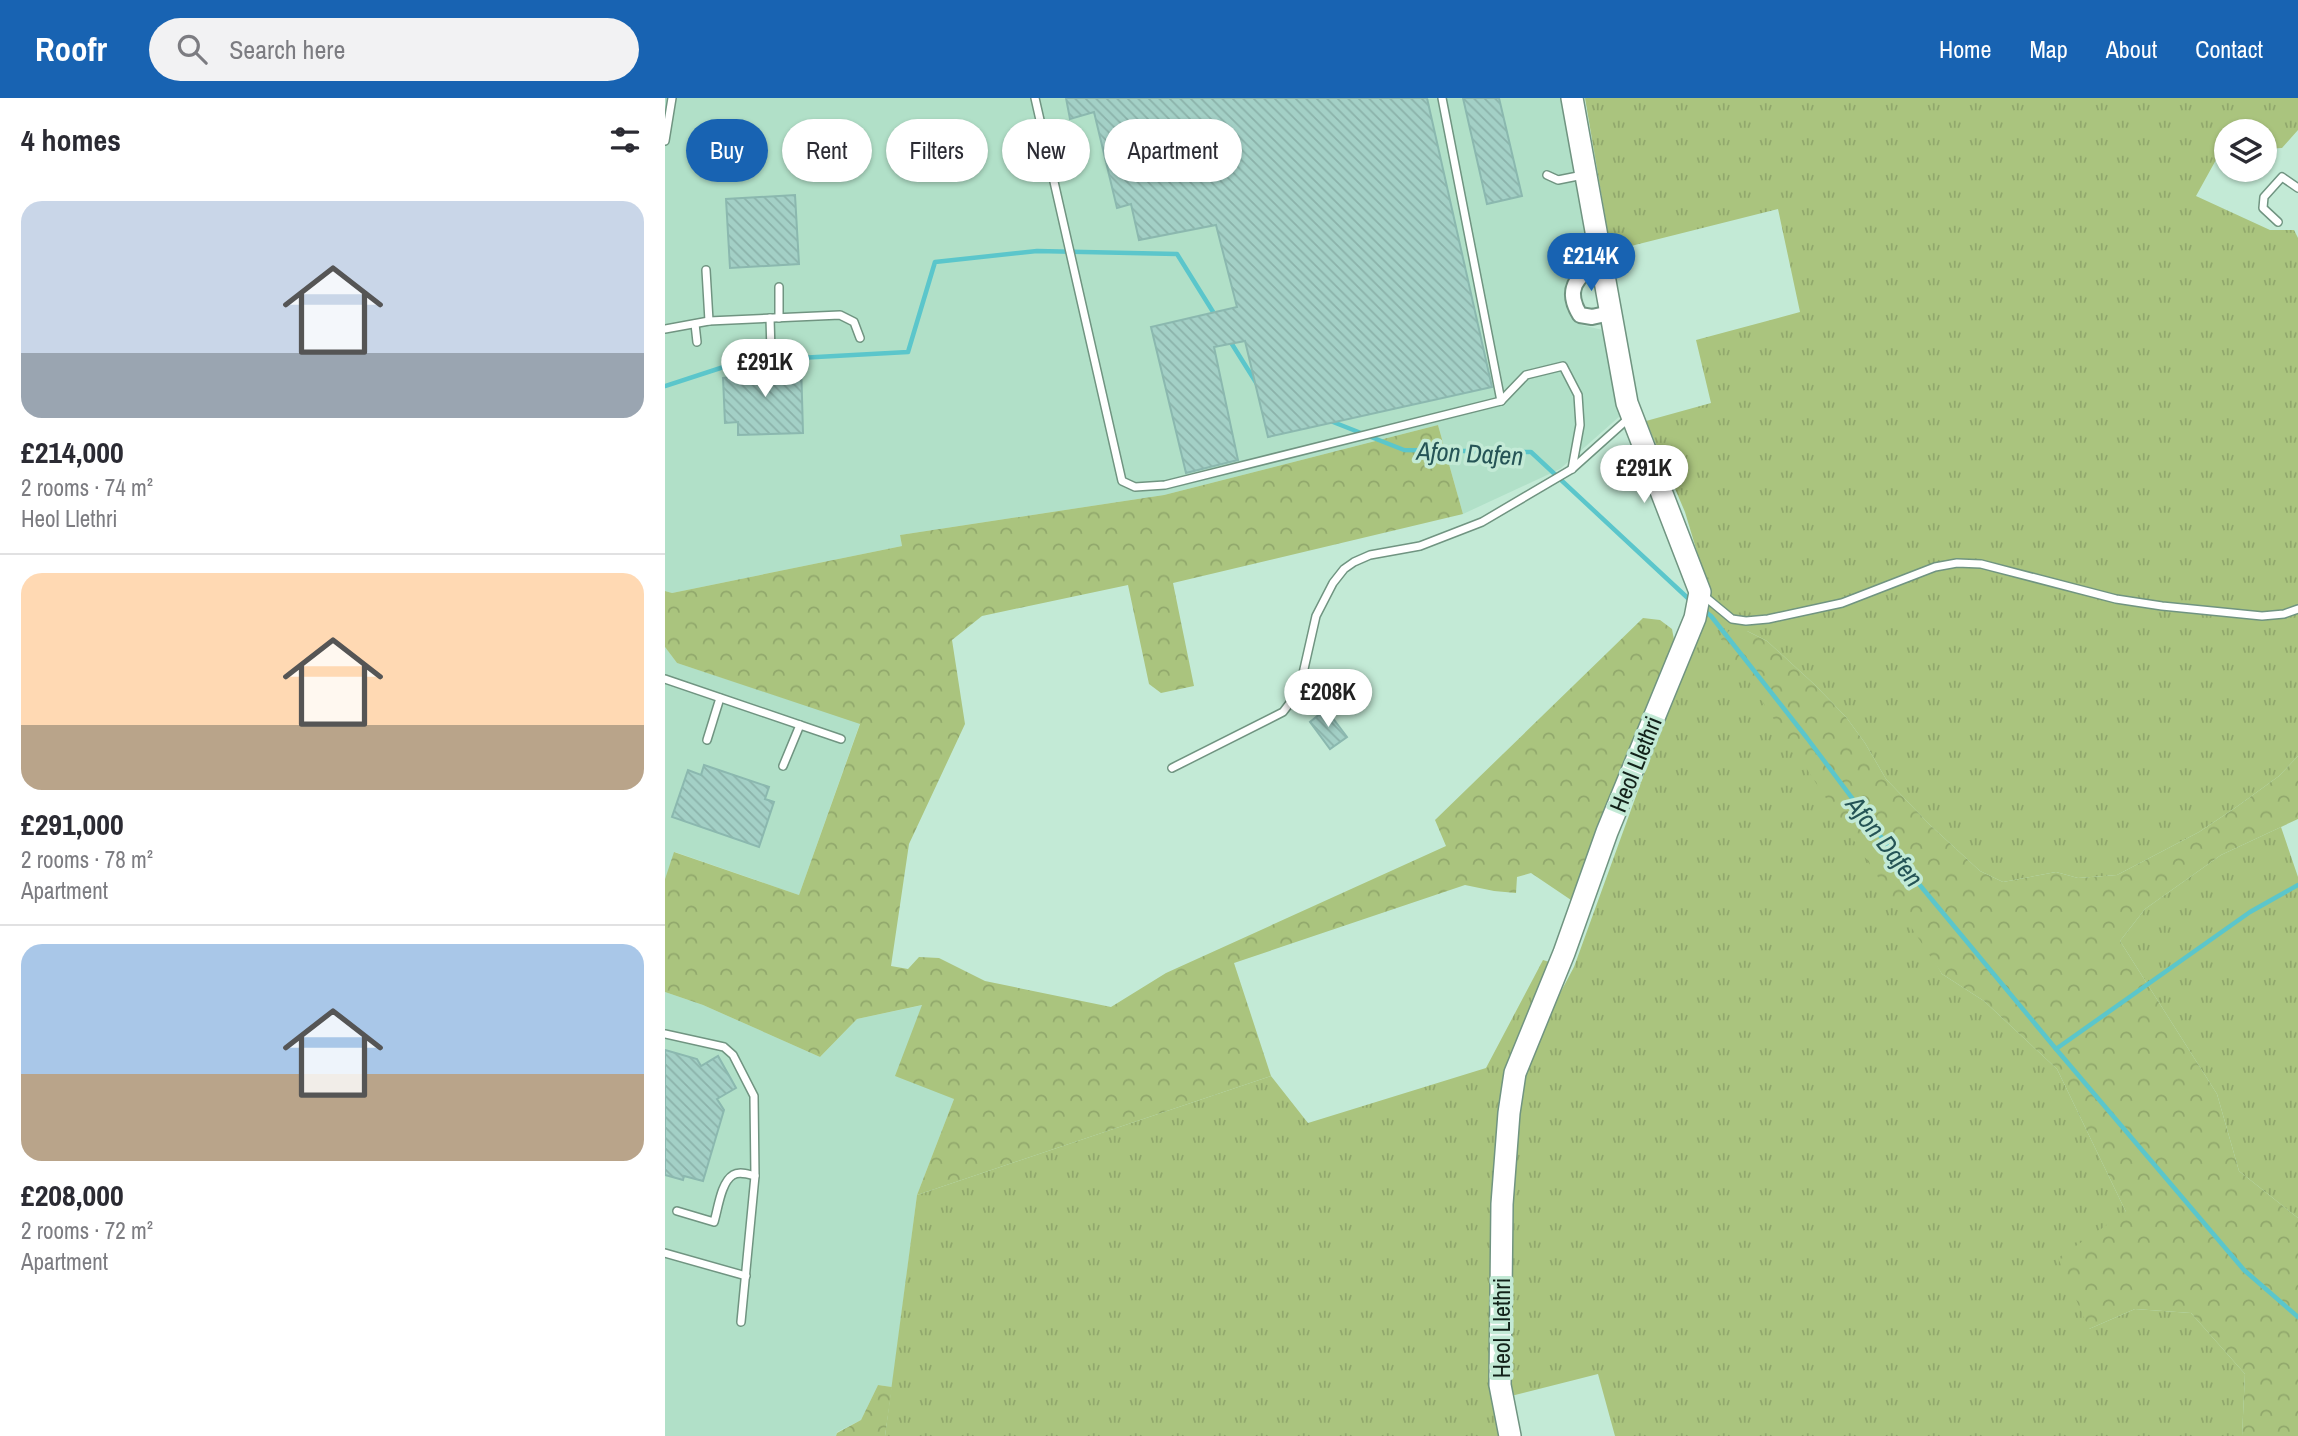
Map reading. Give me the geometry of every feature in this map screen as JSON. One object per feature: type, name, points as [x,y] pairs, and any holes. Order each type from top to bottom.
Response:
[{"type":"street","points":[[1571,98],[1627,403],[1700,592]]},
{"type":"street","points":[[1600,264],[1580,277],[1572,290],[1573,304],[1580,315],[1592,317],[1610,313]]},
{"type":"street","name":"Heol Llethri","points":[[1510,1436],[1500,1385],[1501,1204],[1515,1073],[1564,953],[1608,832],[1695,618],[1700,592]]},
{"type":"lane","points":[[665,141],[672,98]]},
{"type":"lane","points":[[1035,98],[1122,481],[1135,486],[1165,485],[1501,401],[1526,374],[1563,366],[1578,395],[1580,425],[1572,469]]},
{"type":"lane","points":[[1442,98],[1501,401]]},
{"type":"lane","points":[[1547,176],[1558,180],[1585,175]]},
{"type":"lane","points":[[2278,222],[2263,208],[2264,197],[2282,177],[2298,188]]},
{"type":"lane","points":[[706,270],[709,321]]},
{"type":"lane","points":[[779,287],[779,318]]},
{"type":"lane","points":[[665,328],[709,321],[840,316],[854,322],[860,338]]},
{"type":"lane","points":[[770,318],[771,352]]},
{"type":"lane","points":[[695,324],[697,342]]},
{"type":"lane","points":[[1172,768],[1283,712],[1299,691],[1316,616],[1333,583],[1344,569],[1370,555],[1420,546],[1482,522],[1572,469],[1632,415]]},
{"type":"lane","points":[[1700,592],[1732,618],[1746,621],[1767,619],[1842,603],[1935,567],[1957,563],[1981,564],[2116,599],[2162,606],[2262,615],[2284,614],[2298,609]]},
{"type":"lane","points":[[665,679],[841,739]]},
{"type":"lane","points":[[707,740],[720,698]]},
{"type":"lane","points":[[783,766],[800,725]]},
{"type":"lane","points":[[665,1034],[725,1048],[733,1055],[754,1096],[755,1176],[741,1322]]},
{"type":"lane","points":[[677,1211],[715,1222],[726,1185],[732,1175],[740,1172],[755,1176]]},
{"type":"lane","points":[[665,1253],[746,1276]]},
{"type":"shaded area","points":[[665,98],[1560,98],[1591,261],[1574,274],[1565,292],[1567,310],[1581,325],[1603,330],[1620,416],[1560,469],[1463,514],[1438,425],[1164,495],[900,535],[902,546],[672,593],[665,591]]},
{"type":"shaded area","points":[[665,647],[677,663],[860,723],[799,895],[675,852],[665,879]]},
{"type":"shaded area","points":[[665,992],[703,1005],[820,1057],[857,1019],[923,1005],[954,1099],[917,1195],[892,1387],[878,1385],[861,1420],[837,1432],[836,1436],[665,1436]]},
{"type":"green space","points":[[1585,98],[2298,98],[2298,130],[2282,148],[2277,148],[2277,119],[2214,119],[2214,163],[2196,196],[2270,230],[2294,230],[2298,238],[2298,756],[2279,776],[2199,832],[2117,875],[2078,878],[2056,872],[2003,882],[1980,871],[1929,824],[1886,779],[1846,717],[1767,641],[1747,631],[1942,974],[1984,1001],[2057,1069],[2126,1212],[2089,1329],[2135,1309],[2191,1313],[2245,1374],[2242,1436],[1615,1436],[1598,1374],[1507,1397],[1507,1220],[1522,1078],[1543,1025],[1574,967],[1677,683],[1706,582],[1685,512],[1646,421],[1711,403],[1696,340],[1800,312],[1778,209],[1611,251]]},
{"type":"green space","points":[[1438,425],[1463,514],[1173,583],[1194,686],[1161,693],[1149,684],[1128,585],[982,616],[952,640],[965,724],[909,844],[891,966],[908,969],[919,957],[939,958],[985,981],[1111,1007],[1166,973],[1446,846],[1435,820],[1643,618],[1660,620],[1672,629],[1675,645],[1563,929],[1571,900],[1531,873],[1517,877],[1516,893],[1465,885],[1234,963],[1271,1076],[917,1195],[954,1099],[895,1076],[922,1005],[857,1019],[820,1057],[703,1005],[665,992],[665,879],[674,852],[799,895],[860,724],[677,663],[665,647],[665,591],[672,593],[902,546],[900,535],[1164,495]]},
{"type":"green space","points":[[1732,628],[1747,631],[1767,641],[1815,685],[1846,717],[1886,779],[1980,871],[2003,882],[2056,872],[2078,878],[2117,875],[2199,832],[2279,776],[2298,756],[2298,819],[2221,855],[2145,909],[2120,941],[2217,1094],[2239,1171],[2298,1218],[2298,1436],[2242,1436],[2245,1374],[2191,1313],[2135,1309],[2089,1329],[2058,1258],[2126,1212],[2057,1069],[1984,1001],[1942,974],[1721,639]]},
{"type":"green space","points":[[2281,827],[2298,877],[2298,1218],[2239,1171],[2217,1094],[2120,941],[2145,909],[2221,855]]},
{"type":"green space","points":[[1543,960],[1559,965],[1509,1113],[1510,1436],[885,1436],[917,1195],[1271,1076],[1308,1123],[1486,1068]]},
{"type":"green space","points":[[878,1385],[892,1387],[885,1436],[836,1436],[861,1420]]},
{"type":"building","points":[[1066,98],[1427,98],[1492,387],[1268,437],[1245,341],[1214,347],[1238,460],[1186,473],[1151,327],[1237,307],[1216,225],[1139,240],[1131,204],[1117,208],[1111,182],[1242,182],[1242,119],[1104,119],[1104,154],[1094,112],[1070,119]]},
{"type":"building","points":[[1463,98],[1499,98],[1522,196],[1487,204]]},
{"type":"building","points":[[795,195],[799,264],[730,268],[726,199]]},
{"type":"building","points":[[801,362],[803,433],[738,435],[738,422],[725,423],[723,378],[735,377],[735,365]]},
{"type":"building","points":[[1326,709],[1347,737],[1330,749],[1310,722]]},
{"type":"building","points":[[704,765],[769,787],[765,799],[774,802],[759,847],[672,817],[688,770],[701,775]]},
{"type":"building","points":[[665,1050],[697,1059],[701,1066],[718,1056],[736,1088],[717,1099],[724,1110],[703,1181],[684,1176],[683,1180],[665,1175]]},
{"type":"waterway","name":"Afon Dafen","points":[[665,386],[742,361],[908,352],[935,262],[1037,251],[1177,254],[1215,315]]},
{"type":"waterway","name":"Afon Dafen","points":[[1230,341],[1257,384]]},
{"type":"waterway","name":"Afon Dafen","points":[[1328,420],[1404,450],[1531,452],[1692,602]]},
{"type":"waterway","name":"Afon Dafen","points":[[1702,609],[1711,616],[1807,738],[1894,854],[2056,1049],[2244,1270],[2298,1317]]},
{"type":"waterway","points":[[2056,1049],[2250,912],[2298,885]]}]
